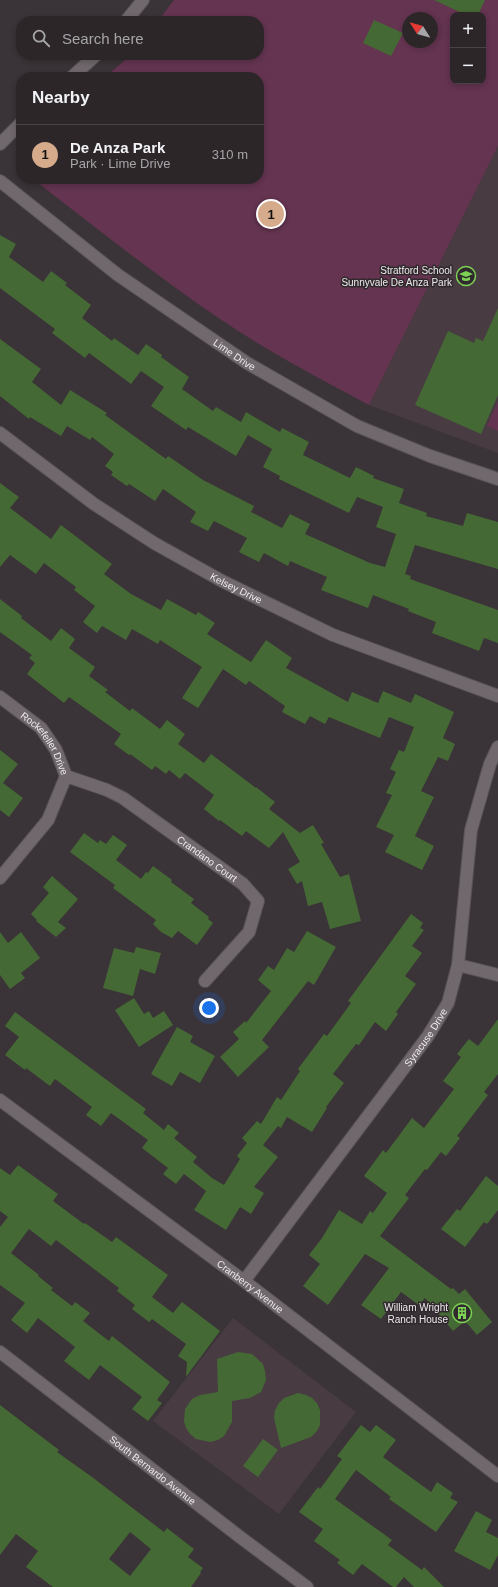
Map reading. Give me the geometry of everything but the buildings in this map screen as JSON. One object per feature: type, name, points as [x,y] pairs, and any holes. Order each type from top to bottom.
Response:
[{"type":"street","points":[[130,16],[143,0]]},
{"type":"street","points":[[77,72],[91,60]]},
{"type":"street","points":[[0,144],[16,128]]},
{"type":"street","name":"Lime Drive","points":[[0,181],[118,275],[247,363],[356,426],[430,456],[498,479]]},
{"type":"street","name":"Kelsey Drive","points":[[0,433],[94,504],[154,544],[222,581],[333,635],[498,696]]},
{"type":"street","name":"Rockefeller Drive","points":[[0,697],[41,728],[56,750],[66,776],[48,820],[0,878]]},
{"type":"street","name":"Syracuse Drive","points":[[244,1281],[428,1036],[448,1003],[458,965],[471,830],[490,764],[498,747]]},
{"type":"street","name":"Crandano Court","points":[[66,776],[107,790],[123,798],[243,884],[258,901],[249,932],[205,981]]},
{"type":"street","points":[[458,965],[498,975]]},
{"type":"street","name":"Cranberry Avenue","points":[[0,1100],[244,1281],[498,1476]]},
{"type":"street","name":"South Bernardo Avenue","points":[[0,1352],[307,1587]]},
{"type":"shaded area","points":[[174,0],[498,0],[498,146],[369,405],[274,353],[220,319],[102,233],[39,184],[264,184],[264,72],[111,72],[125,60],[264,60],[264,16],[162,16]]},
{"type":"shaded area","name":"Stratford School Sunnyvale De Anza Park","points":[[498,146],[498,453],[369,405]]},
{"type":"shaded area","points":[[498,401],[498,431],[487,426]]},
{"type":"shaded area","points":[[233,1318],[356,1412],[279,1514],[153,1421]]},
{"type":"place","name":"De Anza Park","points":[[271,214]]},
{"type":"place","name":"Stratford School Sunnyvale De Anza Park","points":[[466,276]]},
{"type":"place","name":"William Wright Ranch House","points":[[462,1313]]}]
